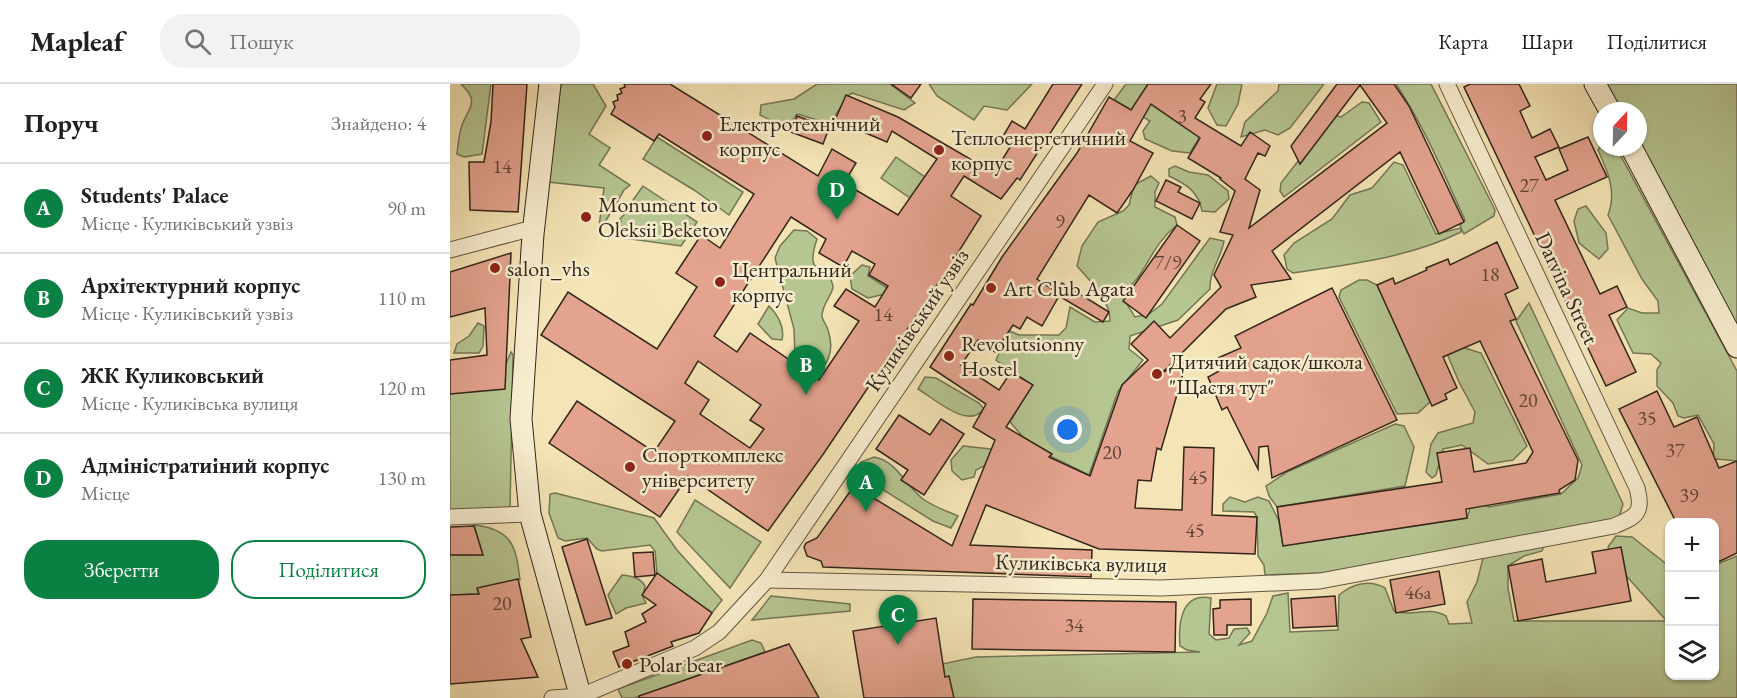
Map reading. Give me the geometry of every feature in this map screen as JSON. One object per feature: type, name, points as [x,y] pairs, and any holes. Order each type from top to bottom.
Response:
[{"type":"street","points":[[550,84],[533,228],[520,419],[530,514],[581,697]]},
{"type":"street","name":"Куликівський узвіз","points":[[767,580],[1105,84]]},
{"type":"street","name":"Darvina Street","points":[[1447,84],[1636,488],[1641,502],[1638,512]]},
{"type":"street","points":[[1594,84],[1605,102]]},
{"type":"street","points":[[1636,156],[1737,347]]},
{"type":"street","points":[[450,250],[533,228]]},
{"type":"street","name":"Куликівська вулиця","points":[[767,580],[1161,588],[1320,581],[1614,526],[1638,512]]},
{"type":"street","points":[[450,517],[530,514]]},
{"type":"street","points":[[552,698],[581,697],[695,648],[719,632],[767,580]]},
{"type":"green space","points":[[461,84],[491,84],[482,154],[464,157],[457,154],[461,128],[472,100]]},
{"type":"green space","points":[[561,84],[593,84],[606,106],[589,134],[610,148],[599,165],[630,185],[624,190],[598,234],[604,188],[548,182]]},
{"type":"green space","points":[[817,84],[890,84],[915,103],[904,110],[852,93],[834,117],[826,121],[797,114],[790,124],[784,127],[760,115],[761,105],[794,99]]},
{"type":"green space","points":[[929,84],[1032,84],[1007,110],[984,106],[974,120],[937,96]]},
{"type":"green space","points":[[1126,84],[1148,84],[1140,97],[1187,129],[1201,135],[1190,153],[1172,151],[1145,139],[1143,131],[1150,121],[1114,100]]},
{"type":"green space","points":[[1217,84],[1242,84],[1238,104],[1226,126],[1217,125],[1208,108]]},
{"type":"green space","points":[[1279,84],[1324,84],[1290,128],[1278,135],[1265,130],[1241,137],[1245,122],[1278,91]]},
{"type":"green space","points":[[1396,84],[1431,84],[1495,210],[1494,216],[1464,234],[1460,225],[1465,220],[1425,133]]},
{"type":"green space","points":[[1597,84],[1737,84],[1737,347],[1642,156],[1647,156],[1647,102],[1607,102]]},
{"type":"green space","points":[[1362,102],[1369,103],[1381,122],[1284,197],[1280,191],[1281,183],[1312,143],[1329,114],[1341,117]]},
{"type":"green space","points":[[657,137],[743,192],[729,215],[694,190],[643,159]]},
{"type":"green space","points":[[1600,156],[1621,156],[1737,371],[1737,461],[1717,459],[1713,462],[1714,444],[1698,415],[1684,418],[1678,416],[1673,403],[1657,386],[1657,370],[1661,363],[1651,354],[1633,353],[1617,320],[1628,308],[1642,313],[1659,313],[1658,301],[1642,279],[1608,215],[1612,198],[1608,174]]},
{"type":"green space","points":[[896,157],[925,177],[910,198],[881,178]]},
{"type":"green space","points":[[1394,162],[1403,165],[1436,234],[1461,228],[1461,232],[1441,241],[1400,254],[1293,273],[1287,269],[1284,255],[1294,243],[1332,219],[1350,195],[1372,188]]},
{"type":"green space","points":[[1175,166],[1189,172],[1208,175],[1228,191],[1229,199],[1215,212],[1202,211],[1191,189],[1169,176],[1169,169]]},
{"type":"green space","points":[[1151,176],[1159,183],[1155,192],[1155,207],[1175,217],[1177,225],[1160,242],[1137,278],[1121,295],[1135,317],[1149,314],[1162,304],[1210,238],[1224,241],[1211,277],[1210,289],[1178,320],[1130,336],[1129,349],[1143,360],[1118,391],[1089,475],[1050,456],[1051,454],[1023,437],[1010,422],[1032,385],[996,360],[1010,331],[1019,335],[1059,335],[1066,328],[1070,307],[1095,322],[1110,321],[1103,298],[1077,266],[1082,246],[1098,222],[1123,211],[1129,205],[1134,185]]},
{"type":"green space","points":[[643,186],[697,222],[681,246],[609,236],[615,226],[618,227],[621,221],[619,220],[629,209],[628,207]]},
{"type":"green space","points":[[1586,206],[1606,233],[1608,249],[1599,259],[1579,243],[1574,221],[1578,209]]},
{"type":"green space","points":[[794,230],[807,231],[817,239],[813,260],[815,266],[831,279],[833,286],[822,313],[831,346],[829,356],[821,369],[812,368],[795,356],[794,329],[775,258],[780,246]]},
{"type":"green space","points":[[862,265],[870,267],[868,276],[889,289],[885,294],[868,298],[852,289],[850,276]]},
{"type":"green space","points":[[1359,280],[1367,280],[1377,285],[1430,402],[1418,413],[1397,414],[1339,297],[1341,290]]},
{"type":"green space","points":[[1418,285],[1459,346],[1481,353],[1527,446],[1513,460],[1488,464],[1462,445],[1443,449],[1436,475],[1432,478],[1426,472],[1431,444],[1438,433],[1473,423],[1475,412],[1459,382]]},
{"type":"green space","points":[[1529,303],[1623,504],[1618,520],[1604,525],[1322,573],[1265,575],[1264,565],[1258,556],[1257,517],[1254,512],[1223,511],[1223,504],[1230,497],[1245,502],[1258,497],[1269,501],[1279,521],[1283,546],[1467,518],[1470,509],[1468,497],[1489,507],[1561,494],[1578,478],[1582,465],[1516,321]]},
{"type":"green space","points":[[769,306],[780,322],[782,340],[772,339],[758,324]]},
{"type":"green space","points":[[478,323],[484,326],[483,346],[479,353],[454,353],[457,344],[469,336]]},
{"type":"green space","points":[[511,352],[513,355],[510,509],[450,513],[450,394],[506,364]]},
{"type":"green space","points":[[925,377],[936,378],[979,403],[984,409],[977,415],[969,416],[951,411],[918,389]]},
{"type":"green space","points":[[1395,424],[1404,426],[1414,447],[1405,486],[1277,507],[1269,496],[1266,486],[1287,472]]},
{"type":"green space","points":[[963,446],[1001,450],[992,462],[976,470],[974,477],[962,480],[952,471],[951,460]]},
{"type":"green space","points":[[874,457],[882,459],[895,468],[923,499],[958,516],[951,528],[933,521],[861,476],[856,470],[861,462]]},
{"type":"green space","points":[[555,493],[654,518],[677,550],[722,600],[712,613],[657,573],[655,551],[650,545],[602,551],[587,538],[565,541],[558,538],[549,513],[550,494]]},
{"type":"green space","points":[[695,500],[761,542],[730,588],[677,532]]},
{"type":"green space","points":[[474,525],[497,530],[510,541],[514,549],[520,580],[477,589],[479,594],[450,595],[450,555],[483,555]]},
{"type":"green space","points":[[1616,536],[1632,537],[1665,563],[1665,619],[1611,559],[1608,547]]},
{"type":"green space","points":[[1545,543],[1542,551],[1524,556],[1508,566],[1508,588],[1514,621],[1665,621],[1665,680],[1719,680],[1719,563],[1737,556],[1737,698],[954,698],[947,692],[942,664],[976,657],[1200,652],[1187,650],[1180,646],[1180,628],[1187,605],[1201,597],[1211,598],[1209,634],[1216,640],[1229,638],[1234,629],[1247,628],[1250,633],[1239,645],[1252,641],[1273,596],[1288,593],[1290,632],[1338,630],[1339,595],[1349,588],[1367,583],[1385,588],[1394,611],[1401,613],[1433,612],[1446,616],[1449,624],[1472,623],[1467,602],[1477,582],[1483,558],[1493,552]]},
{"type":"green space","points":[[622,575],[635,577],[643,583],[645,586],[643,597],[646,603],[626,608],[616,614],[608,595]]},
{"type":"green space","points":[[771,596],[850,604],[850,611],[752,620]]},
{"type":"green space","points":[[752,640],[761,643],[765,652],[635,698],[622,698],[618,689]]},
{"type":"building","points":[[493,84],[527,84],[518,212],[470,210],[469,162],[484,162],[491,122]]},
{"type":"building","points":[[624,84],[670,84],[818,176],[832,149],[856,163],[844,183],[898,215],[937,159],[892,131],[887,142],[835,120],[846,95],[898,117],[994,173],[1012,144],[1002,138],[1012,121],[1025,129],[1053,84],[1082,84],[1020,180],[1017,178],[1001,199],[964,176],[951,196],[981,216],[954,259],[956,263],[953,272],[941,279],[824,453],[768,531],[688,476],[660,517],[549,443],[577,401],[654,452],[675,421],[541,335],[568,292],[657,349],[697,287],[676,273],[701,235],[720,248],[754,194],[659,134],[654,141],[611,114],[615,107],[613,102],[618,100],[617,95],[622,93],[620,89],[625,87]],"holes":[[[791,217],[826,239],[819,253],[843,267],[852,251],[875,264],[869,275],[888,286],[875,307],[846,289],[834,306],[859,321],[819,380],[750,333],[737,352],[714,336]],[[698,361],[761,405],[750,420],[764,429],[750,448],[700,414],[709,400],[685,383]]]},
{"type":"building","points":[[891,84],[921,84],[911,98]]},
{"type":"building","points":[[1148,84],[1211,84],[1200,99],[1205,102],[1195,118],[1241,146],[1250,132],[1270,146],[1265,156],[1258,153],[1245,179],[1260,190],[1249,228],[1387,123],[1360,85],[1300,164],[1291,146],[1337,84],[1394,84],[1409,106],[1464,222],[1439,234],[1400,152],[1272,251],[1291,279],[1251,285],[1256,297],[1226,309],[1163,372],[1187,360],[1161,450],[1157,448],[1151,481],[1138,480],[1135,508],[1182,510],[1184,447],[1214,448],[1212,515],[1257,517],[1255,554],[1099,549],[986,505],[970,545],[1092,550],[1091,577],[823,567],[821,561],[807,556],[804,547],[806,543],[817,538],[854,486],[952,546],[995,440],[973,427],[986,404],[930,367],[971,304],[973,305],[1002,257],[1077,153],[1109,97],[1131,110]],"holes":[[[1151,104],[1200,138],[1188,158],[1221,178],[1235,191],[1220,232],[1233,235],[1214,275],[1221,287],[1170,338],[1154,321],[1131,344],[1148,360],[1122,385],[1090,476],[1049,457],[1052,454],[1006,427],[1033,385],[1011,372],[999,390],[961,365],[978,340],[995,352],[1013,325],[1020,329],[1027,317],[1042,326],[1059,296],[1103,322],[1109,312],[1062,283],[1056,292],[1037,279],[1089,195],[1117,213],[1133,190],[1153,153],[1130,141]]]},
{"type":"building","points":[[1470,84],[1519,84],[1530,106],[1520,111],[1532,138],[1550,129],[1559,147],[1535,157],[1546,180],[1568,170],[1559,149],[1588,137],[1593,148],[1593,156],[1597,156],[1607,177],[1555,200],[1600,294],[1617,286],[1627,307],[1609,315],[1636,372],[1606,386],[1464,87]]},
{"type":"building","points":[[797,116],[829,128],[823,144],[791,132]]},
{"type":"building","points":[[1166,180],[1181,187],[1178,192],[1200,203],[1192,219],[1156,201]]},
{"type":"building","points":[[1177,225],[1200,241],[1146,318],[1123,301]]},
{"type":"building","points":[[1497,242],[1518,288],[1505,294],[1516,319],[1510,321],[1578,460],[1575,480],[1559,490],[1560,493],[1466,509],[1467,518],[1283,546],[1277,507],[1442,482],[1437,453],[1470,448],[1474,472],[1526,463],[1533,452],[1480,341],[1443,357],[1457,388],[1445,394],[1447,399],[1432,406],[1377,285],[1393,278],[1395,284],[1448,259],[1450,265]]},
{"type":"building","points":[[511,253],[505,389],[450,394],[450,360],[487,355],[485,308],[450,317],[450,272]]},
{"type":"building","points":[[1332,288],[1397,420],[1272,478],[1268,446],[1259,447],[1258,469],[1227,407],[1222,410],[1208,377],[1223,369],[1218,358],[1241,348],[1235,336]]},
{"type":"building","points":[[1657,391],[1674,427],[1697,417],[1719,468],[1737,461],[1737,553],[1719,562],[1719,518],[1674,518],[1619,409]]},
{"type":"building","points":[[899,415],[930,435],[941,419],[964,434],[924,495],[901,480],[908,470],[876,449]]},
{"type":"building","points":[[474,526],[483,555],[450,555],[450,527]]},
{"type":"building","points":[[587,539],[612,618],[586,625],[562,547]]},
{"type":"building","points":[[1621,547],[1631,601],[1518,621],[1508,566],[1542,559],[1546,582],[1596,573],[1592,552]]},
{"type":"building","points":[[653,552],[655,575],[635,577],[633,553]]},
{"type":"building","points":[[1439,571],[1445,604],[1396,613],[1390,580]]},
{"type":"building","points":[[657,573],[712,613],[699,633],[671,642],[673,646],[619,667],[613,652],[629,646],[625,632],[646,622],[642,614],[656,605],[642,595]]},
{"type":"building","points":[[518,579],[531,637],[521,639],[538,677],[450,684],[450,595],[479,594],[477,588]]},
{"type":"building","points":[[1335,596],[1337,626],[1293,628],[1291,599]]},
{"type":"building","points":[[973,599],[1176,602],[1175,652],[972,649]]},
{"type":"building","points":[[1251,599],[1251,625],[1227,625],[1227,635],[1214,635],[1213,609],[1220,608],[1220,600]]},
{"type":"building","points":[[936,618],[945,677],[949,676],[954,698],[864,698],[853,631]]},
{"type":"building","points":[[789,644],[819,698],[639,698],[639,696]]},
{"type":"place","name":"Електротехнічний корпус","points":[[707,136]]},
{"type":"place","name":"Теплоенергетичний корпус","points":[[939,150]]},
{"type":"place","name":"Monument to Oleksii Beketov","points":[[586,217]]},
{"type":"place","name":"Адміністратиіний корпус","points":[[837,220]]},
{"type":"place","name":"salon_vhs","points":[[495,268]]},
{"type":"place","name":"Центральний корпус","points":[[720,282]]},
{"type":"place","name":"Art Club Agata","points":[[991,288]]},
{"type":"place","name":"Revolutsionny Hostel","points":[[949,356]]},
{"type":"place","name":"Дитячий садок/школа \"Щастя тут\"","points":[[1157,374]]},
{"type":"place","name":"Архітектурний корпус","points":[[806,395]]},
{"type":"place","name":"Спорткомплекс університету","points":[[630,467]]},
{"type":"place","name":"Students' Palace","points":[[866,512]]},
{"type":"place","name":"ЖК Куликовський","points":[[898,645]]},
{"type":"place","name":"Polar bear","points":[[627,664]]}]
